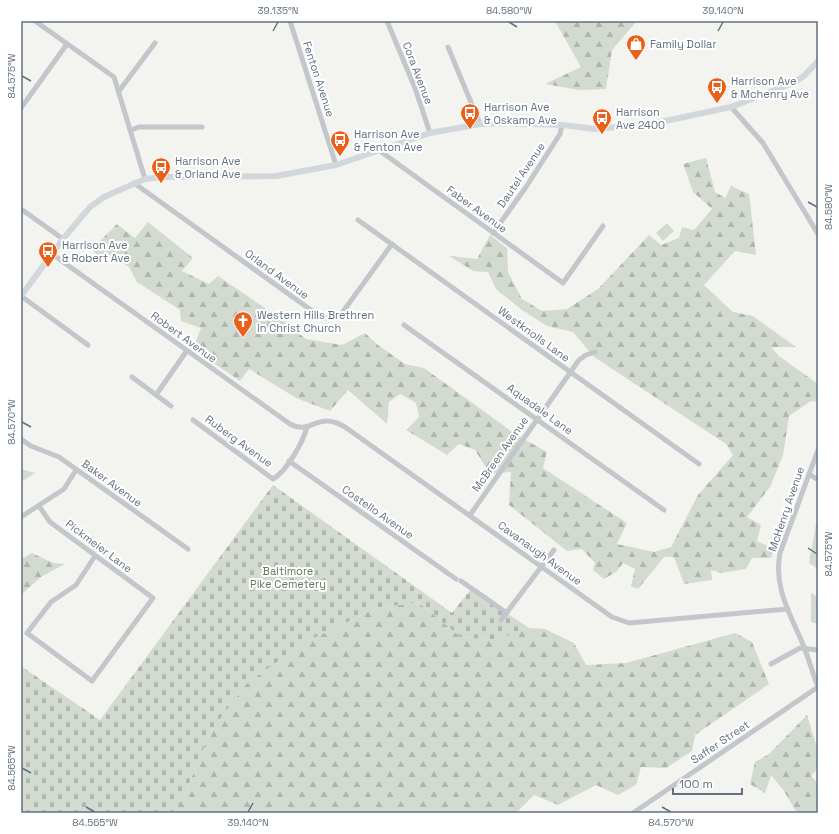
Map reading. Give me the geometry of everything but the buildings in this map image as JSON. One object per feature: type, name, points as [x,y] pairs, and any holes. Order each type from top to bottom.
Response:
[{"type":"main road","points":[[21,296],[63,239],[90,207],[104,197],[145,179],[164,177],[265,177],[336,165],[430,134],[480,124],[503,123],[562,125],[595,128],[633,127],[732,107],[793,83],[804,76],[818,61]]},
{"type":"street","points":[[35,21],[114,77],[145,179]]},
{"type":"street","name":"Fenton Avenue","points":[[290,21],[336,165]]},
{"type":"street","name":"Cora Avenue","points":[[387,21],[414,88],[430,134]]},
{"type":"street","points":[[119,91],[155,43]]},
{"type":"street","points":[[21,108],[67,44]]},
{"type":"street","points":[[448,47],[480,124]]},
{"type":"street","points":[[732,107],[763,143],[818,234]]},
{"type":"street","name":"Dautel Avenue","points":[[493,233],[526,187],[560,134],[562,125]]},
{"type":"street","points":[[130,130],[139,127],[202,128]]},
{"type":"street","name":"Faber Avenue","points":[[380,151],[563,283],[603,226]]},
{"type":"street","name":"Orland Avenue","points":[[134,183],[322,318],[331,318],[342,313],[392,244]]},
{"type":"street","points":[[21,209],[63,239]]},
{"type":"street","name":"Westknolls Lane","points":[[358,220],[699,464]]},
{"type":"street","name":"Robert Avenue","points":[[52,254],[186,352],[290,424],[298,428],[307,427]]},
{"type":"street","points":[[21,296],[88,345]]},
{"type":"street","name":"Aquadale Lane","points":[[404,325],[664,510]]},
{"type":"street","points":[[156,395],[186,352]]},
{"type":"street","name":"McBreen Avenue","points":[[470,515],[570,372],[582,357],[595,352]]},
{"type":"street","points":[[132,378],[171,406]]},
{"type":"street","name":"Ruberg Avenue","points":[[193,420],[273,479],[280,475],[289,461]]},
{"type":"street","name":"Cavanaugh Avenue","points":[[307,427],[322,420],[339,423],[612,617],[628,623],[788,609]]},
{"type":"street","points":[[289,461],[304,437],[307,427]]},
{"type":"street","name":"Baker Avenue","points":[[21,439],[31,446],[59,456],[76,470],[188,549]]},
{"type":"street","name":"McHenry Avenue","points":[[818,450],[779,562],[779,587],[805,648],[818,687]]},
{"type":"street","name":"Costello Avenue","points":[[289,461],[456,579]]},
{"type":"street","points":[[21,517],[64,489],[76,470]]},
{"type":"street","points":[[809,474],[818,480]]},
{"type":"street","name":"Pickmeier Lane","points":[[39,506],[50,522],[153,598],[92,681],[26,633],[51,602],[76,585],[95,556]]},
{"type":"street","points":[[501,620],[554,550]]},
{"type":"street","points":[[461,581],[507,613]]},
{"type":"street","points":[[771,664],[796,650],[805,648],[818,650]]},
{"type":"street","name":"Saffer Street","points":[[633,813],[818,687]]},
{"type":"green space","points":[[555,21],[637,21],[612,50],[606,89],[579,90],[545,84],[581,67]]},
{"type":"green space","points":[[706,158],[715,192],[725,198],[731,186],[749,194],[756,255],[735,251],[704,285],[733,312],[753,316],[796,347],[771,347],[779,356],[818,384],[818,402],[811,401],[789,416],[783,455],[770,487],[747,517],[761,525],[757,541],[774,549],[771,558],[752,558],[746,569],[721,573],[711,570],[712,580],[684,584],[674,557],[664,557],[638,589],[631,586],[635,569],[623,563],[616,572],[604,579],[593,570],[595,563],[582,549],[567,551],[509,505],[511,472],[490,474],[475,450],[459,444],[447,455],[406,430],[419,417],[416,403],[400,394],[389,402],[387,424],[348,390],[330,411],[296,398],[249,369],[240,381],[193,349],[201,328],[181,321],[180,310],[137,282],[129,267],[110,255],[101,261],[92,249],[117,224],[135,238],[148,222],[193,258],[182,271],[209,284],[218,276],[277,316],[306,339],[342,345],[365,333],[378,345],[405,364],[424,368],[515,434],[547,452],[543,468],[627,523],[617,544],[654,552],[671,547],[698,495],[733,455],[726,444],[594,357],[573,332],[547,326],[522,310],[496,289],[488,272],[473,271],[449,256],[477,259],[490,235],[507,248],[508,272],[522,299],[542,311],[567,309],[598,289],[649,235],[661,245],[679,238],[682,227],[694,230],[712,209],[693,192],[683,164]]},
{"type":"green space","points":[[667,223],[674,231],[663,241],[656,233]]},
{"type":"green space","points":[[21,469],[35,473],[21,482]]},
{"type":"green space","name":"Baltimore Pike Cemetery","points":[[273,485],[452,613],[471,589],[529,628],[494,640],[461,637],[418,602],[374,609],[304,643],[246,684],[211,731],[185,793],[174,813],[21,813],[21,666],[100,720]]},
{"type":"green space","points":[[818,523],[818,569],[809,563],[816,524]]},
{"type":"green space","points":[[32,553],[53,563],[65,564],[41,577],[21,595],[21,559]]},
{"type":"green space","points":[[811,593],[818,597],[818,624],[811,622]]},
{"type":"green space","points":[[418,602],[461,637],[493,640],[529,628],[545,629],[574,643],[586,665],[626,663],[735,633],[752,642],[769,684],[695,735],[692,751],[666,768],[641,767],[636,785],[618,795],[596,785],[558,805],[534,795],[516,813],[174,813],[185,793],[211,731],[246,684],[304,643],[374,609]]},
{"type":"green space","points":[[807,715],[818,751],[818,768],[811,776],[818,783],[818,813],[797,813],[784,791],[771,775],[765,793],[750,784],[755,762],[769,754]]},
{"type":"place","name":"Family Dollar","points":[[636,61]]},
{"type":"place","name":"Harrison Ave & Mchenry Ave","points":[[717,104]]},
{"type":"place","name":"Harrison Ave & Oskamp Ave","points":[[470,130]]},
{"type":"place","name":"Harrison Ave 2400","points":[[602,135]]},
{"type":"place","name":"Harrison Ave & Fenton Ave","points":[[340,157]]},
{"type":"place","name":"Harrison Ave & Orland Ave","points":[[161,184]]},
{"type":"place","name":"Harrison Ave & Robert Ave","points":[[48,268]]},
{"type":"place","name":"Western Hills Brethren in Christ Church","points":[[243,338]]}]
